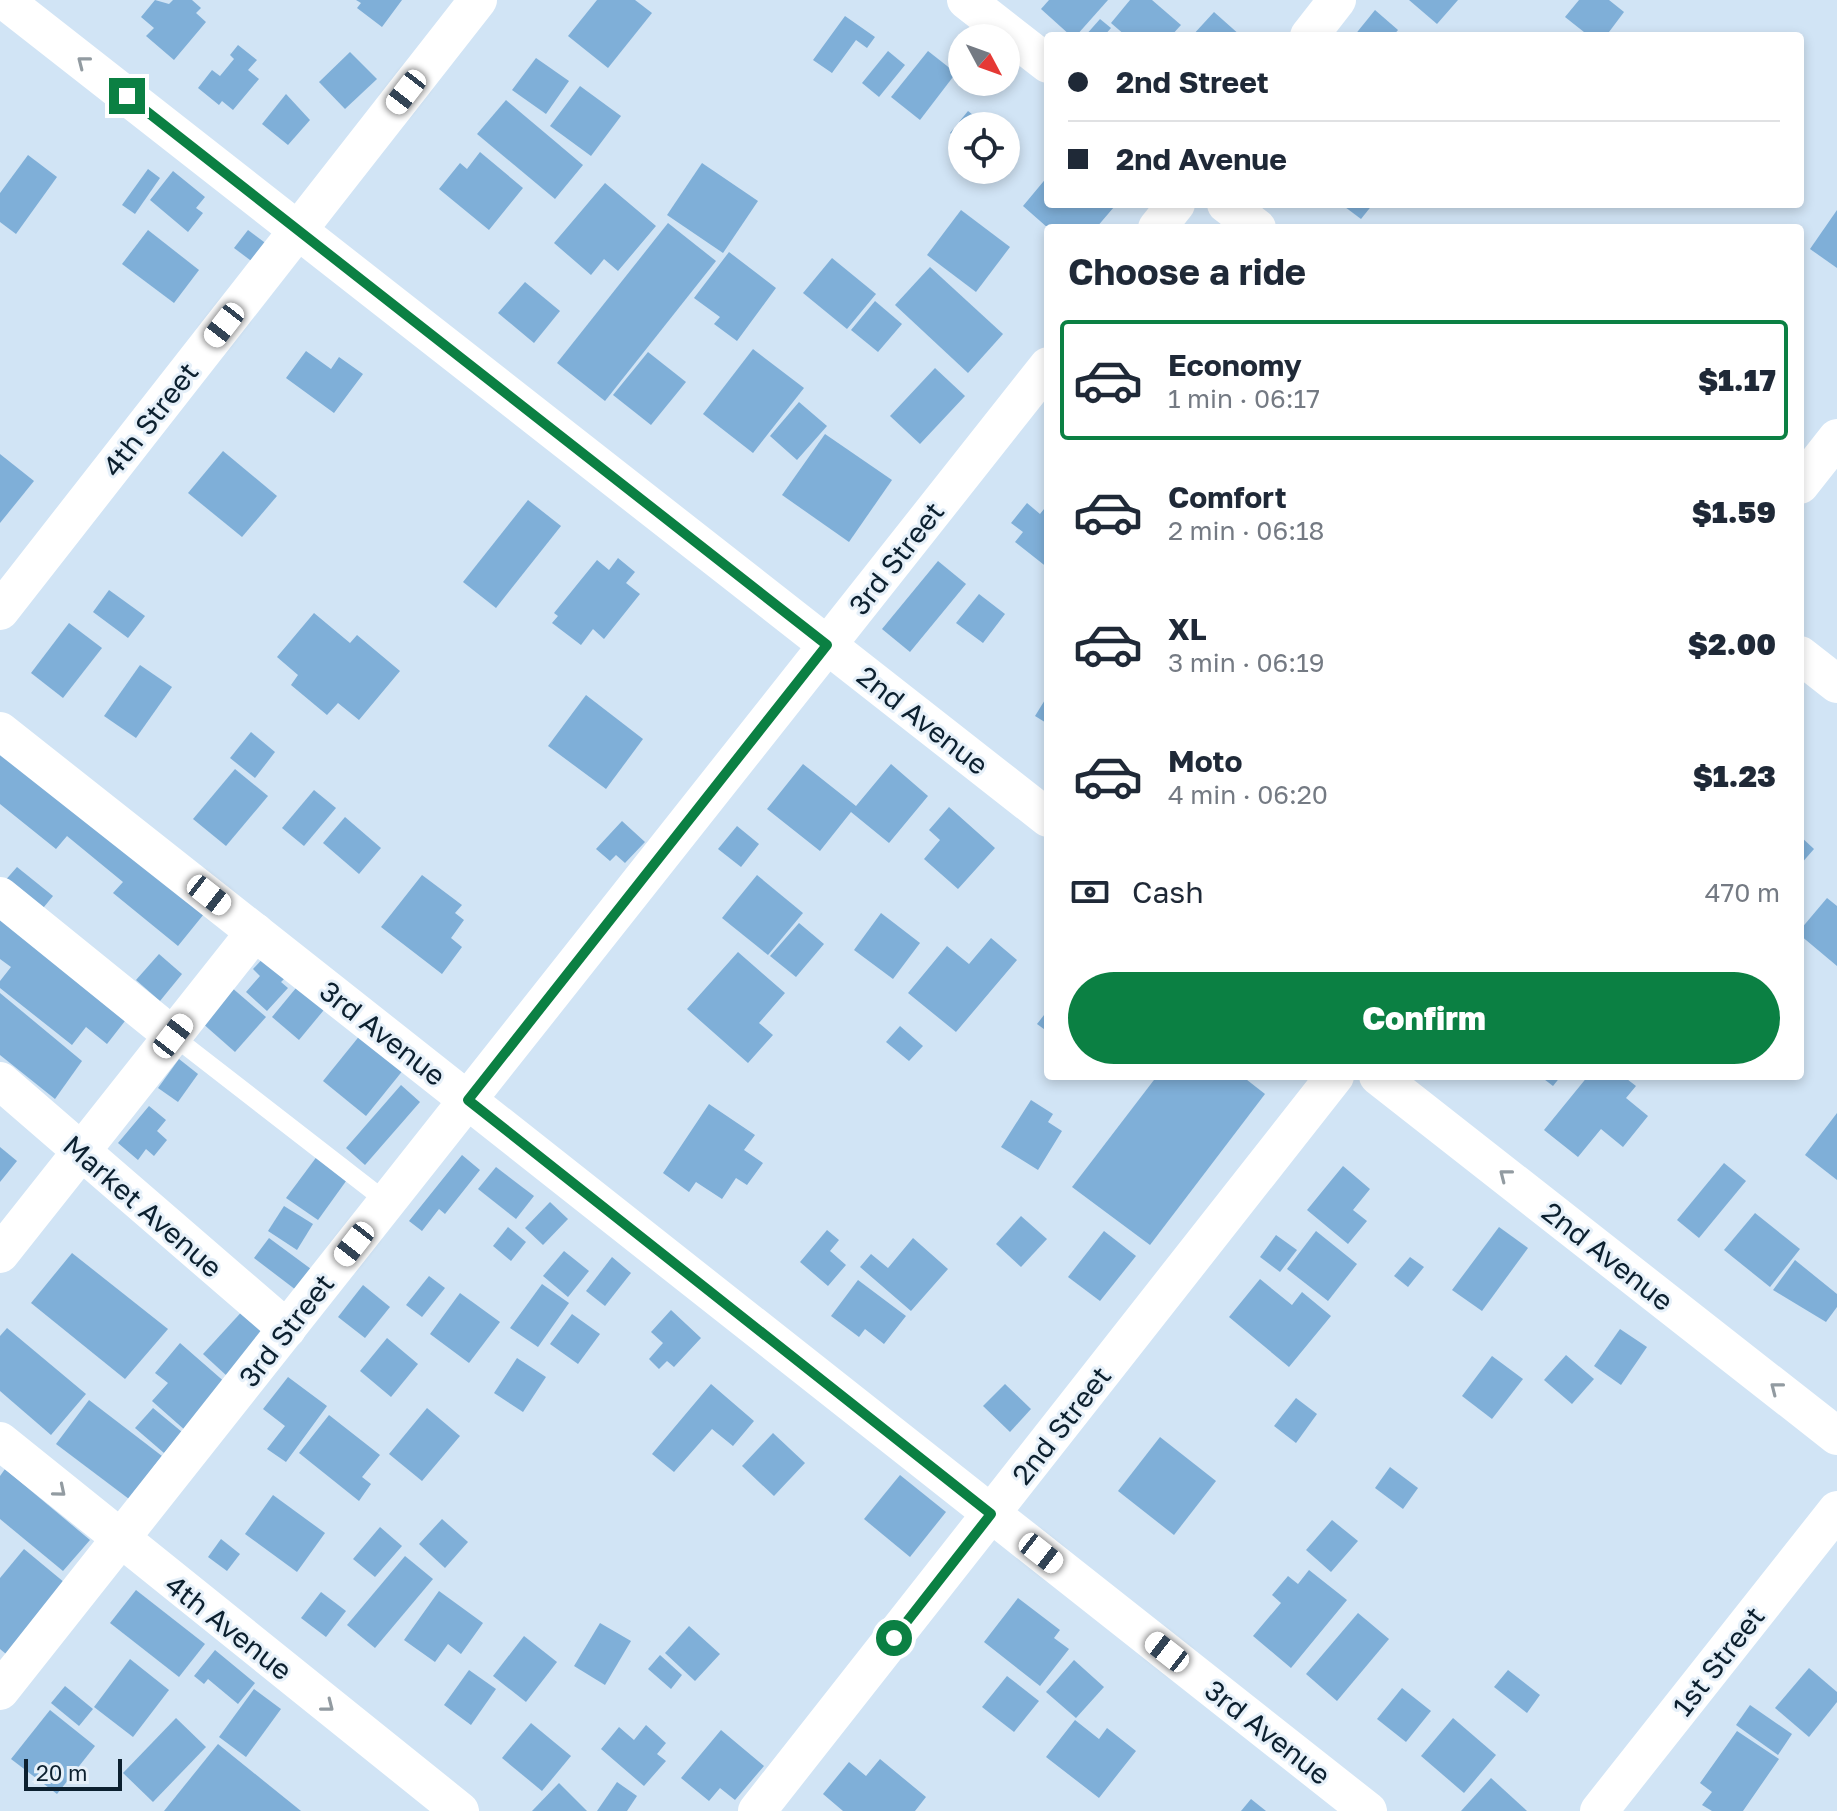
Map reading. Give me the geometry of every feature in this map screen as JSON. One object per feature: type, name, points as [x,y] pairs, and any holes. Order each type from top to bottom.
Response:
[{"type":"street","name":"2nd Avenue","points":[[4,0],[1044,815]]},
{"type":"street","name":"4th Street","points":[[0,611],[478,0]]},
{"type":"street","points":[[966,0],[1044,61]]},
{"type":"street","points":[[1312,32],[1337,0]]},
{"type":"street","points":[[1160,224],[1173,208]]},
{"type":"street","points":[[1231,208],[1252,224]]},
{"type":"street","name":"3rd Street","points":[[0,1691],[1044,371]]},
{"type":"street","points":[[1804,480],[1837,438]]},
{"type":"street","points":[[1804,658],[1837,684]]},
{"type":"street","name":"3rd Avenue","points":[[0,731],[1368,1811]]},
{"type":"street","points":[[0,896],[173,1036]]},
{"type":"street","points":[[0,1254],[255,932]]},
{"type":"street","name":"2nd Street","points":[[757,1811],[1332,1080]]},
{"type":"street","name":"2nd Avenue","points":[[1383,1080],[1837,1436]]},
{"type":"street","name":"Market Avenue","points":[[0,1081],[287,1329]]},
{"type":"street","name":"4th Avenue","points":[[0,1441],[119,1540],[460,1811]]},
{"type":"street","name":"1st Street","points":[[1599,1811],[1837,1510]]},
{"type":"lane","points":[[173,1036],[387,1202]]},
{"type":"building","points":[[155,0],[169,4],[173,0],[192,0],[201,8],[196,13],[206,22],[174,60],[146,36],[154,28],[141,17]]},
{"type":"building","points":[[356,0],[402,0],[382,27],[357,8],[361,3]]},
{"type":"building","points":[[597,0],[635,0],[652,13],[608,68],[568,36]]},
{"type":"building","points":[[1049,0],[1108,0],[1080,32],[1067,32],[1041,9]]},
{"type":"building","points":[[1130,0],[1152,0],[1181,25],[1175,32],[1121,32],[1111,23]]},
{"type":"building","points":[[1409,0],[1458,0],[1437,24]]},
{"type":"building","points":[[1579,0],[1609,0],[1624,12],[1609,32],[1584,32],[1565,17]]},
{"type":"building","points":[[1375,10],[1398,30],[1396,32],[1357,32]]},
{"type":"building","points":[[1214,12],[1236,32],[1196,32]]},
{"type":"building","points":[[845,16],[875,37],[867,48],[856,40],[832,73],[813,60]]},
{"type":"building","points":[[1100,19],[1111,28],[1108,32],[1089,32]]},
{"type":"building","points":[[238,45],[257,60],[248,70],[259,79],[233,110],[222,101],[219,105],[198,88],[212,70],[220,76],[234,59],[230,55]]},
{"type":"building","points":[[888,51],[905,65],[879,97],[862,83]]},
{"type":"building","points":[[928,51],[948,67],[948,83],[920,120],[891,97]]},
{"type":"building","points":[[350,52],[377,79],[345,109],[319,82]]},
{"type":"building","points":[[536,58],[569,81],[546,114],[512,90]]},
{"type":"building","points":[[580,86],[621,116],[591,156],[550,126]]},
{"type":"building","points":[[286,94],[310,120],[288,145],[262,124]]},
{"type":"building","points":[[506,100],[583,165],[555,199],[477,134]]},
{"type":"building","points":[[480,152],[523,188],[489,230],[439,189],[460,163],[467,169]]},
{"type":"building","points":[[28,155],[57,177],[16,234],[0,222],[0,193]]},
{"type":"building","points":[[702,163],[758,201],[723,253],[667,215]]},
{"type":"building","points":[[148,169],[160,178],[135,214],[122,205]]},
{"type":"building","points":[[173,171],[205,197],[196,208],[203,213],[188,232],[150,200]]},
{"type":"building","points":[[1044,181],[1044,208],[1113,208],[1099,224],[1044,224],[1023,206]]},
{"type":"building","points":[[605,183],[656,226],[618,271],[604,259],[591,275],[554,243]]},
{"type":"building","points":[[1346,208],[1370,208],[1361,219]]},
{"type":"building","points":[[961,210],[1010,247],[976,292],[927,255]]},
{"type":"building","points":[[1837,210],[1837,268],[1810,249]]},
{"type":"building","points":[[668,223],[716,261],[605,401],[557,363]]},
{"type":"building","points":[[148,230],[199,270],[174,303],[122,264]]},
{"type":"building","points":[[248,230],[268,245],[254,263],[234,248]]},
{"type":"building","points":[[729,252],[776,288],[737,341],[714,324],[720,317],[694,298]]},
{"type":"building","points":[[832,258],[876,294],[847,329],[803,293]]},
{"type":"building","points":[[930,267],[1003,334],[968,373],[895,305]]},
{"type":"building","points":[[525,282],[560,311],[534,343],[498,313]]},
{"type":"building","points":[[875,301],[902,324],[878,352],[851,330]]},
{"type":"building","points":[[753,349],[804,388],[753,453],[703,414]]},
{"type":"building","points":[[306,351],[331,369],[339,357],[363,374],[334,413],[286,378]]},
{"type":"building","points":[[648,352],[686,382],[651,425],[613,395]]},
{"type":"building","points":[[935,368],[965,396],[920,444],[890,416]]},
{"type":"building","points":[[799,402],[827,426],[797,460],[770,436]]},
{"type":"building","points":[[825,434],[892,480],[849,542],[782,495]]},
{"type":"building","points":[[223,451],[277,496],[242,537],[188,493]]},
{"type":"building","points":[[0,454],[34,481],[0,523]]},
{"type":"building","points":[[528,500],[561,526],[496,608],[463,582]]},
{"type":"building","points":[[1027,503],[1040,514],[1044,509],[1044,565],[1015,542],[1023,532],[1011,523]]},
{"type":"building","points":[[618,558],[635,572],[626,583],[640,594],[604,639],[593,629],[581,645],[552,623],[558,616],[554,613],[597,560],[609,570]]},
{"type":"building","points":[[938,561],[966,584],[910,652],[882,629]]},
{"type":"building","points":[[109,590],[145,616],[128,638],[93,612]]},
{"type":"building","points":[[979,594],[1005,614],[983,643],[956,623]]},
{"type":"building","points":[[314,613],[350,643],[357,635],[400,671],[359,720],[338,703],[327,715],[291,685],[298,675],[277,657]]},
{"type":"building","points":[[69,623],[102,648],[63,698],[31,673]]},
{"type":"building","points":[[140,665],[172,687],[136,738],[104,716]]},
{"type":"building","points":[[586,695],[643,739],[606,789],[548,746]]},
{"type":"building","points":[[1044,701],[1044,722],[1035,716]]},
{"type":"building","points":[[251,732],[275,752],[255,778],[230,758]]},
{"type":"building","points":[[0,739],[208,909],[178,946],[113,893],[123,882],[67,836],[56,849],[0,804]]},
{"type":"building","points":[[803,764],[856,806],[891,764],[928,796],[889,843],[851,812],[820,851],[767,809]]},
{"type":"building","points":[[235,769],[268,796],[226,846],[193,819]]},
{"type":"building","points":[[314,790],[336,808],[304,846],[282,828]]},
{"type":"building","points":[[949,807],[995,848],[958,889],[924,859],[940,840],[929,830]]},
{"type":"building","points":[[345,817],[381,848],[359,874],[323,843]]},
{"type":"building","points":[[622,821],[645,842],[625,863],[616,855],[610,861],[596,849]]},
{"type":"building","points":[[737,826],[759,844],[741,867],[718,849]]},
{"type":"building","points":[[1804,840],[1814,849],[1804,860]]},
{"type":"building","points":[[17,867],[53,896],[39,913],[3,883]]},
{"type":"building","points":[[422,875],[462,905],[455,913],[464,920],[451,938],[462,947],[442,974],[381,927]]},
{"type":"building","points":[[757,875],[803,913],[768,955],[722,918]]},
{"type":"building","points":[[1827,898],[1837,906],[1837,966],[1804,938],[1804,925]]},
{"type":"building","points":[[0,907],[132,1012],[107,1044],[86,1027],[72,1045],[0,988],[0,981],[11,967],[0,959]]},
{"type":"building","points":[[881,913],[920,943],[893,979],[854,950]]},
{"type":"building","points":[[799,923],[824,944],[796,977],[770,956]]},
{"type":"building","points":[[991,938],[1017,960],[956,1032],[908,993],[947,946],[969,964]]},
{"type":"building","points":[[738,952],[785,993],[759,1023],[773,1035],[748,1063],[687,1009]]},
{"type":"building","points":[[268,953],[290,973],[281,982],[288,988],[267,1011],[246,992],[260,976],[253,969]]},
{"type":"building","points":[[159,954],[182,974],[160,1001],[136,980]]},
{"type":"building","points":[[301,982],[328,1005],[299,1040],[272,1017]]},
{"type":"building","points":[[231,987],[266,1017],[235,1052],[201,1022]]},
{"type":"building","points":[[0,993],[82,1061],[55,1099],[0,1055]]},
{"type":"building","points":[[1044,1015],[1044,1029],[1037,1024]]},
{"type":"building","points":[[900,1026],[923,1046],[909,1061],[886,1042]]},
{"type":"building","points":[[361,1034],[404,1069],[366,1116],[323,1081]]},
{"type":"building","points":[[179,1059],[198,1074],[178,1102],[158,1088]]},
{"type":"building","points":[[1154,1080],[1247,1080],[1265,1094],[1150,1245],[1072,1187]]},
{"type":"building","points":[[1585,1080],[1628,1080],[1636,1086],[1626,1098],[1648,1116],[1623,1147],[1601,1129],[1578,1157],[1544,1130]]},
{"type":"building","points":[[401,1085],[420,1102],[365,1165],[346,1148]]},
{"type":"building","points":[[1031,1100],[1053,1114],[1048,1122],[1062,1131],[1038,1170],[1001,1147]]},
{"type":"building","points":[[709,1104],[755,1135],[744,1150],[763,1163],[747,1185],[736,1178],[722,1199],[696,1182],[689,1192],[663,1173]]},
{"type":"building","points":[[149,1106],[166,1120],[157,1131],[167,1140],[154,1156],[146,1149],[138,1160],[118,1143]]},
{"type":"building","points":[[1837,1113],[1837,1180],[1805,1155]]},
{"type":"building","points":[[0,1147],[17,1161],[0,1182]]},
{"type":"building","points":[[318,1155],[349,1177],[318,1220],[286,1198]]},
{"type":"building","points":[[462,1155],[480,1170],[445,1214],[439,1209],[422,1231],[409,1221]]},
{"type":"building","points":[[1724,1163],[1746,1181],[1699,1238],[1677,1220]]},
{"type":"building","points":[[1343,1166],[1370,1189],[1353,1210],[1367,1221],[1348,1244],[1307,1210]]},
{"type":"building","points":[[496,1167],[534,1196],[516,1219],[478,1189]]},
{"type":"building","points":[[550,1202],[568,1219],[543,1245],[525,1228]]},
{"type":"building","points":[[284,1206],[313,1224],[297,1250],[268,1231]]},
{"type":"building","points":[[1755,1213],[1800,1249],[1770,1287],[1724,1250]]},
{"type":"building","points":[[1021,1216],[1047,1239],[1021,1267],[996,1244]]},
{"type":"building","points":[[508,1227],[526,1242],[511,1261],[493,1246]]},
{"type":"building","points":[[1499,1227],[1528,1248],[1482,1311],[1452,1290]]},
{"type":"building","points":[[827,1230],[839,1240],[830,1251],[846,1265],[828,1286],[800,1262]]},
{"type":"building","points":[[1104,1231],[1136,1256],[1100,1301],[1068,1277]]},
{"type":"building","points":[[1316,1231],[1357,1264],[1328,1301],[1287,1269]]},
{"type":"building","points":[[1276,1235],[1297,1250],[1280,1272],[1260,1257]]},
{"type":"building","points":[[269,1238],[311,1269],[296,1290],[254,1258]]},
{"type":"building","points":[[913,1238],[948,1269],[911,1311],[860,1267],[871,1254],[888,1268]]},
{"type":"building","points":[[564,1251],[589,1271],[568,1297],[543,1276]]},
{"type":"building","points":[[72,1253],[168,1329],[125,1379],[31,1303]]},
{"type":"building","points":[[612,1257],[631,1273],[605,1306],[586,1291]]},
{"type":"building","points":[[1410,1257],[1424,1267],[1408,1287],[1394,1276]]},
{"type":"building","points":[[1795,1260],[1837,1294],[1837,1307],[1826,1322],[1773,1290]]},
{"type":"building","points":[[429,1276],[445,1288],[422,1317],[406,1305]]},
{"type":"building","points":[[1260,1279],[1292,1305],[1302,1292],[1331,1316],[1289,1367],[1229,1317]]},
{"type":"building","points":[[858,1280],[906,1316],[884,1344],[865,1329],[859,1337],[831,1316]]},
{"type":"building","points":[[542,1284],[569,1303],[538,1347],[510,1328]]},
{"type":"building","points":[[363,1285],[390,1307],[365,1338],[338,1317]]},
{"type":"building","points":[[460,1293],[500,1322],[469,1363],[430,1334]]},
{"type":"building","points":[[246,1307],[269,1328],[227,1376],[203,1354]]},
{"type":"building","points":[[671,1310],[701,1338],[674,1367],[667,1361],[659,1369],[649,1359],[663,1343],[651,1332]]},
{"type":"building","points":[[572,1314],[600,1334],[578,1364],[550,1344]]},
{"type":"building","points":[[7,1328],[86,1394],[51,1435],[0,1391],[0,1336]]},
{"type":"building","points":[[1620,1329],[1647,1347],[1621,1385],[1594,1366]]},
{"type":"building","points":[[387,1338],[418,1364],[391,1397],[360,1371]]},
{"type":"building","points":[[180,1343],[227,1384],[186,1431],[152,1401],[168,1383],[155,1373]]},
{"type":"building","points":[[1566,1355],[1594,1379],[1572,1404],[1544,1380]]},
{"type":"building","points":[[1492,1356],[1523,1379],[1492,1419],[1462,1396]]},
{"type":"building","points":[[517,1358],[546,1377],[523,1412],[494,1393]]},
{"type":"building","points":[[288,1377],[327,1406],[286,1462],[267,1449],[285,1426],[263,1409]]},
{"type":"building","points":[[711,1384],[754,1421],[733,1446],[712,1429],[674,1472],[652,1454]]},
{"type":"building","points":[[1005,1384],[1031,1409],[1010,1432],[983,1406]]},
{"type":"building","points":[[1296,1398],[1317,1414],[1296,1443],[1274,1426]]},
{"type":"building","points":[[89,1400],[162,1456],[129,1499],[56,1444]]},
{"type":"building","points":[[153,1408],[182,1432],[164,1453],[135,1428]]},
{"type":"building","points":[[427,1408],[460,1436],[422,1481],[389,1454]]},
{"type":"building","points":[[329,1415],[380,1455],[362,1477],[371,1484],[359,1501],[299,1453]]},
{"type":"building","points":[[773,1433],[805,1463],[774,1496],[742,1466]]},
{"type":"building","points":[[1160,1437],[1216,1481],[1174,1535],[1118,1491]]},
{"type":"building","points":[[1390,1467],[1418,1488],[1403,1509],[1375,1488]]},
{"type":"building","points":[[5,1469],[90,1540],[63,1571],[0,1519],[0,1476]]},
{"type":"building","points":[[900,1475],[946,1512],[910,1557],[864,1519]]},
{"type":"building","points":[[273,1495],[325,1533],[297,1572],[245,1534]]},
{"type":"building","points":[[442,1519],[468,1542],[445,1568],[419,1544]]},
{"type":"building","points":[[1332,1520],[1358,1541],[1331,1572],[1306,1550]]},
{"type":"building","points":[[380,1527],[402,1546],[375,1577],[353,1559]]},
{"type":"building","points":[[221,1539],[240,1554],[227,1571],[208,1557]]},
{"type":"building","points":[[24,1549],[65,1583],[6,1654],[0,1649],[0,1578]]},
{"type":"building","points":[[405,1556],[433,1579],[375,1648],[347,1625]]},
{"type":"building","points":[[1309,1570],[1347,1600],[1291,1668],[1253,1636],[1281,1603],[1272,1595],[1288,1576],[1298,1584]]},
{"type":"building","points":[[136,1590],[205,1644],[179,1677],[110,1623]]},
{"type":"building","points":[[439,1591],[483,1623],[461,1654],[448,1644],[435,1662],[404,1640]]},
{"type":"building","points":[[321,1592],[346,1611],[326,1637],[301,1618]]},
{"type":"building","points":[[1018,1598],[1060,1630],[1054,1638],[1069,1649],[1040,1686],[984,1642]]},
{"type":"building","points":[[1358,1613],[1389,1639],[1337,1701],[1306,1674]]},
{"type":"building","points":[[600,1623],[631,1641],[605,1685],[574,1666]]},
{"type":"building","points":[[689,1626],[720,1654],[695,1681],[665,1653]]},
{"type":"building","points":[[524,1636],[557,1662],[526,1702],[493,1676]]},
{"type":"building","points":[[215,1650],[255,1683],[238,1704],[208,1679],[204,1684],[194,1676]]},
{"type":"building","points":[[660,1655],[682,1675],[671,1689],[648,1669]]},
{"type":"building","points":[[130,1659],[169,1690],[133,1737],[94,1707]]},
{"type":"building","points":[[1074,1660],[1104,1687],[1076,1718],[1046,1692]]},
{"type":"building","points":[[1809,1668],[1837,1692],[1837,1702],[1809,1737],[1775,1708]]},
{"type":"building","points":[[469,1670],[496,1689],[471,1725],[444,1705]]},
{"type":"building","points":[[1508,1670],[1540,1695],[1527,1713],[1494,1687]]},
{"type":"building","points":[[1007,1676],[1039,1701],[1014,1732],[982,1707]]},
{"type":"building","points":[[65,1686],[93,1709],[79,1726],[51,1703]]},
{"type":"building","points":[[1402,1688],[1431,1711],[1406,1742],[1377,1719]]},
{"type":"building","points":[[254,1689],[281,1709],[246,1757],[219,1737]]},
{"type":"building","points":[[1750,1705],[1792,1734],[1778,1755],[1736,1725]]},
{"type":"building","points":[[50,1710],[95,1746],[57,1794],[11,1759]]},
{"type":"building","points":[[176,1718],[206,1747],[153,1802],[123,1773]]},
{"type":"building","points":[[1453,1718],[1496,1755],[1464,1793],[1421,1756]]},
{"type":"building","points":[[1075,1720],[1099,1739],[1107,1728],[1136,1751],[1099,1798],[1046,1757]]},
{"type":"building","points":[[531,1723],[571,1756],[542,1791],[502,1758]]},
{"type":"building","points":[[646,1725],[666,1743],[657,1754],[666,1761],[644,1786],[601,1749],[619,1727],[634,1740]]},
{"type":"building","points":[[721,1730],[764,1766],[735,1800],[720,1788],[709,1801],[681,1778]]},
{"type":"building","points":[[1737,1731],[1779,1759],[1743,1811],[1712,1811],[1702,1805],[1712,1792],[1700,1783]]},
{"type":"building","points":[[218,1744],[301,1811],[164,1811]]},
{"type":"building","points":[[880,1759],[926,1797],[915,1811],[843,1811],[823,1794],[849,1762],[866,1776]]},
{"type":"building","points":[[1491,1778],[1527,1811],[1461,1811]]},
{"type":"building","points":[[617,1782],[637,1796],[627,1811],[597,1811]]},
{"type":"building","points":[[559,1783],[587,1811],[532,1811]]},
{"type":"building","points":[[1251,1799],[1266,1811],[1241,1811]]},
{"type":"route","points":[[127,96],[827,645],[468,1100],[991,1514],[894,1638]]}]
